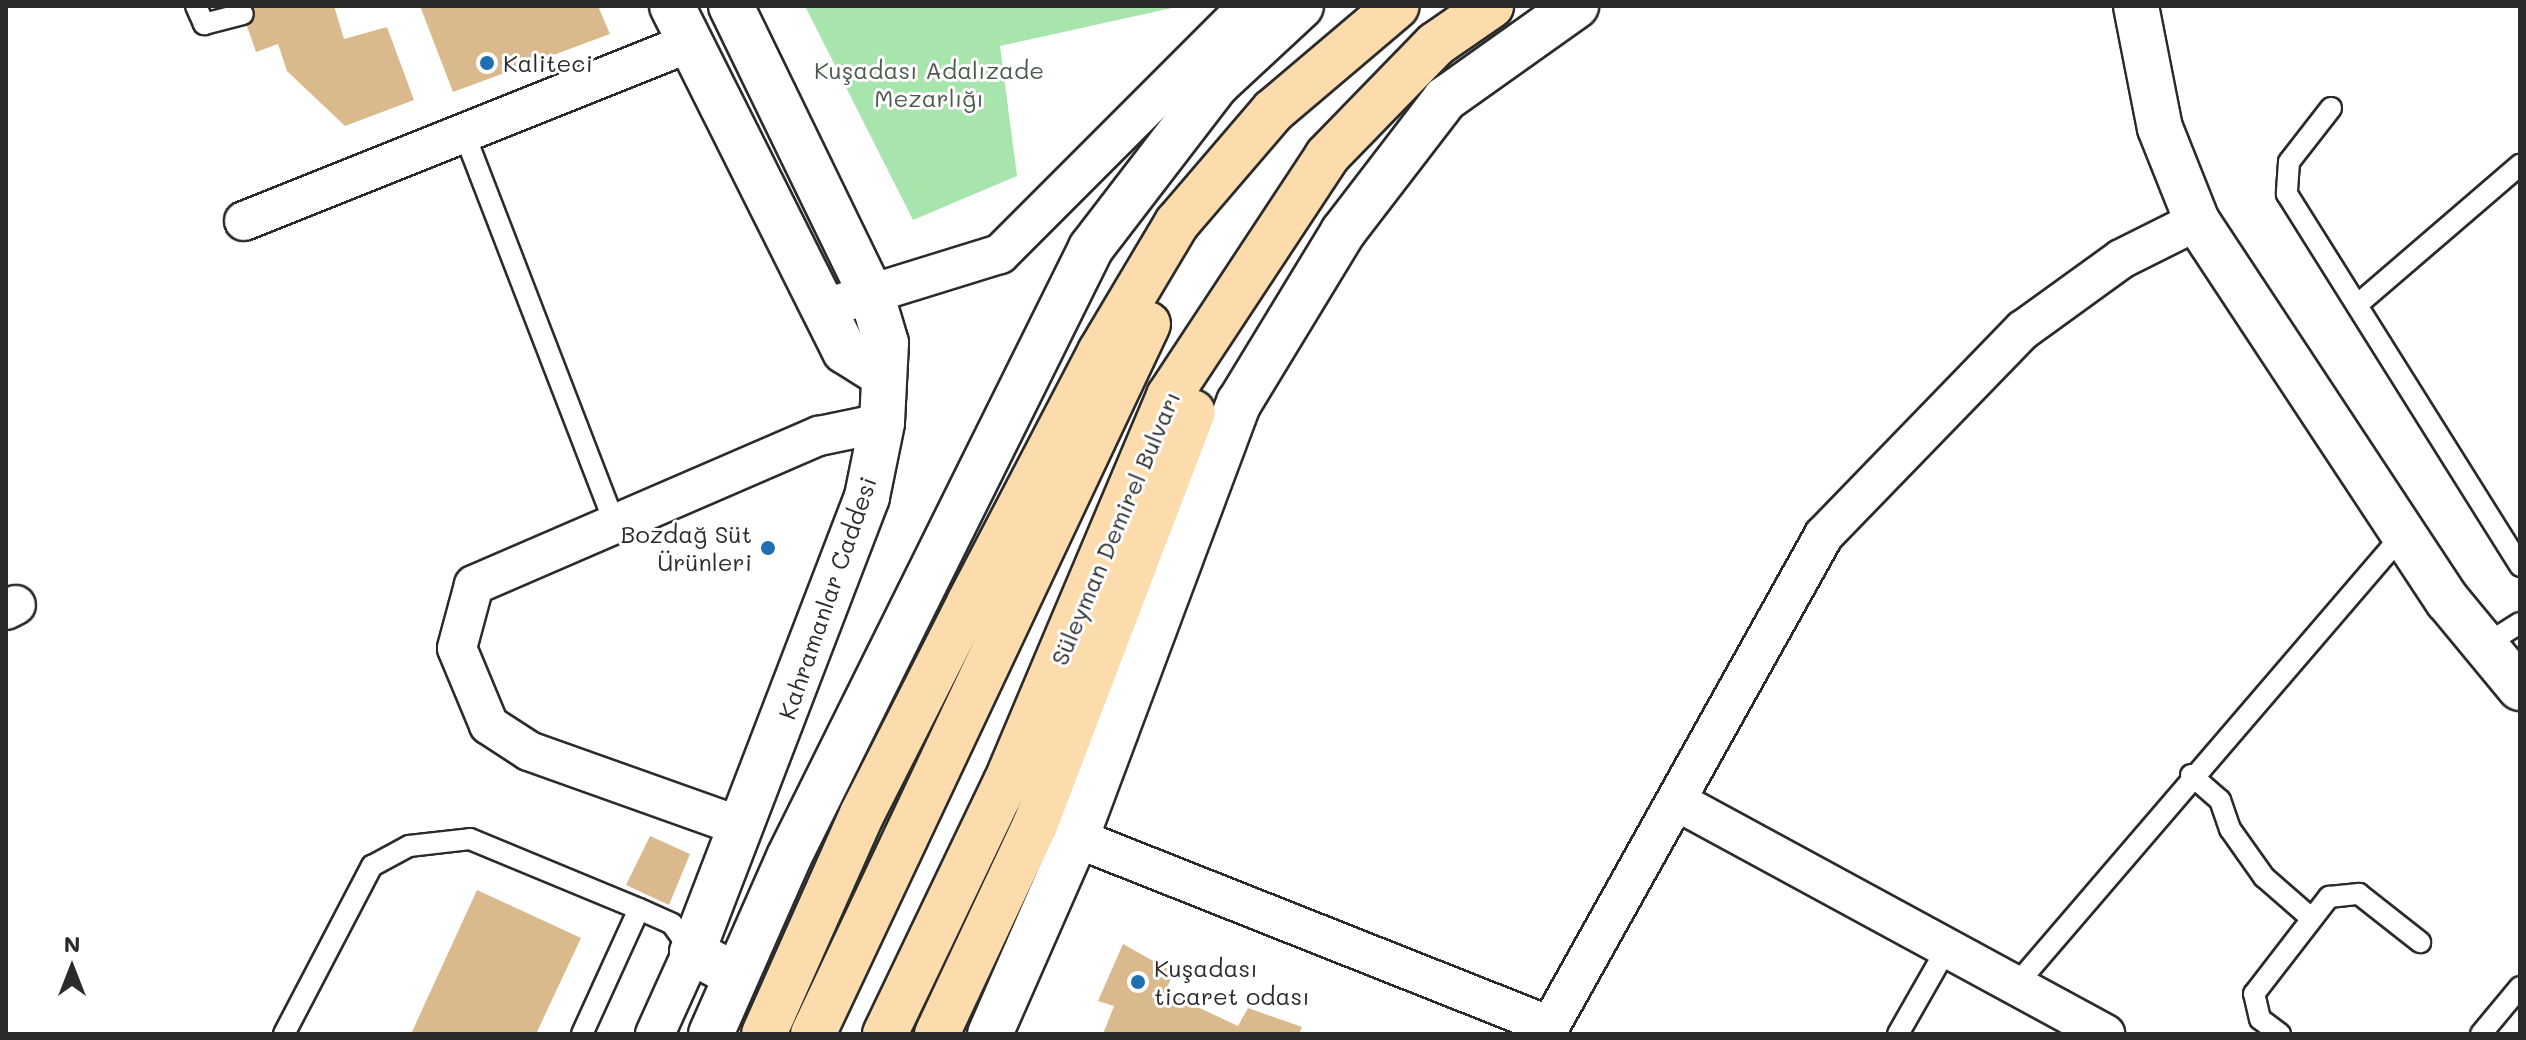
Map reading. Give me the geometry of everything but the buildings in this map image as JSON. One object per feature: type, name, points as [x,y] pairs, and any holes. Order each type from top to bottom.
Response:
[{"type":"highway","points":[[764,1034],[862,814],[970,601],[1100,352],[1177,223],[1273,111],[1399,6]]},
{"type":"highway","points":[[813,1034],[1141,335],[1204,233],[1270,147],[1399,6]]},
{"type":"highway","name":"Süleyman Demirel Bulvarı","points":[[885,1034],[1006,782],[1169,396],[1327,156],[1436,44],[1491,6]]},
{"type":"highway","points":[[937,1034],[1035,825],[1195,406],[1327,156]]},
{"type":"main road","points":[[731,6],[871,294]]},
{"type":"main road","points":[[711,1034],[735,975],[1091,248],[1216,85],[1301,6]]},
{"type":"main road","points":[[990,1034],[1076,838],[1239,403],[1343,232],[1445,99],[1576,6]]},
{"type":"main road","points":[[2136,6],[2160,128],[2197,221],[2404,533],[2502,634],[2520,688]]},
{"type":"main road","points":[[681,25],[845,351],[880,373]]},
{"type":"main road","name":"Kahramanlar Caddesi","points":[[692,952],[867,497],[882,423],[880,373],[886,343],[871,294]]},
{"type":"main road","points":[[692,952],[735,975]]},
{"type":"street","points":[[822,309],[1000,254],[1248,6]]},
{"type":"street","points":[[244,221],[464,133],[681,25]]},
{"type":"street","points":[[1076,838],[1550,1026],[1680,803],[1824,535],[2023,330],[2121,259],[2197,221]]},
{"type":"street","points":[[742,827],[529,751],[489,725],[457,648],[474,585],[819,436],[882,423]]},
{"type":"street","points":[[1680,803],[2105,1034]]},
{"type":"street","name":"Kahramanlar Caddesi","points":[[655,1034],[692,952]]},
{"type":"lane","points":[[196,6],[204,24],[243,14]]},
{"type":"lane","points":[[2331,108],[2294,152],[2285,184],[2520,566]]},
{"type":"lane","points":[[464,133],[615,524]]},
{"type":"lane","points":[[2357,305],[2520,165]]},
{"type":"lane","points":[[2016,985],[2191,775],[2404,533]]},
{"type":"lane","points":[[2191,775],[2220,800],[2230,829],[2264,877],[2311,918]]},
{"type":"lane","points":[[284,1034],[372,866],[409,846],[470,839],[672,924],[692,952]]},
{"type":"lane","points":[[2280,1034],[2260,1019],[2254,994],[2329,897],[2359,894],[2420,942]]},
{"type":"lane","points":[[582,1034],[639,909]]},
{"type":"lane","points":[[1898,1034],[1947,948]]},
{"type":"lane","points":[[2481,1034],[2520,987]]},
{"type":"green space","name":"Kuşadası Adalızade Mezarlığı","points":[[805,6],[1181,6],[1000,46],[1017,176],[913,220]]},
{"type":"place","name":"Kaliteci","points":[[487,63]]},
{"type":"place","name":"Bozdağ Süt Ürünleri","points":[[768,548]]},
{"type":"place","name":"Kuşadası ticaret odası","points":[[1138,982]]}]
